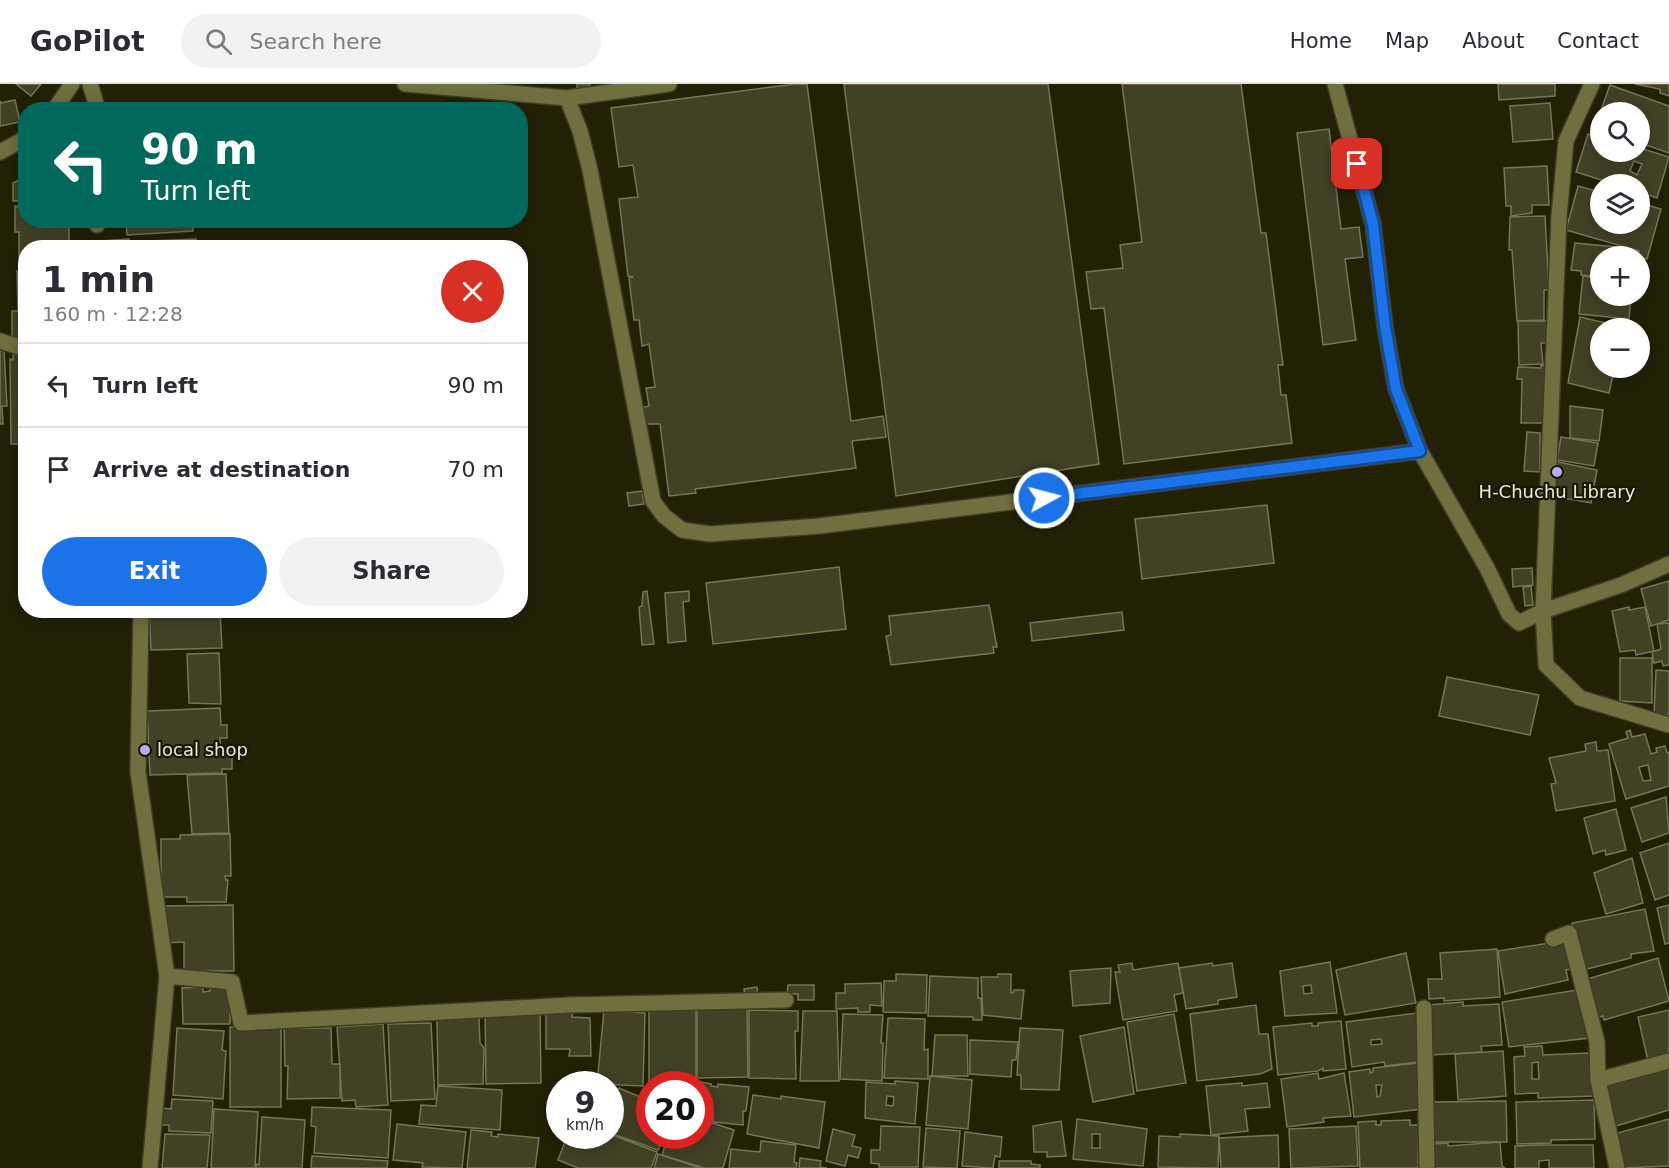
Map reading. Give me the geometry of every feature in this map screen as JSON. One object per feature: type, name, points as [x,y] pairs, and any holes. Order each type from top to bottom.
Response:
[{"type":"street","points":[[60,102],[72,84]]},
{"type":"street","points":[[90,84],[96,102]]},
{"type":"street","points":[[405,84],[567,98],[669,84]]},
{"type":"street","points":[[1335,84],[1373,224],[1385,327],[1396,389],[1420,451],[1487,568],[1509,614],[1520,624],[1543,611],[1620,585],[1669,564]]},
{"type":"street","points":[[1592,84],[1566,141],[1559,216],[1543,611],[1546,665],[1580,698],[1669,725]]},
{"type":"street","points":[[567,98],[580,131],[590,170],[652,501],[664,516],[682,530],[710,534],[819,526],[1420,451]]},
{"type":"street","points":[[0,152],[18,142]]},
{"type":"street","points":[[0,341],[18,347]]},
{"type":"street","points":[[141,618],[138,772],[167,976],[150,1168]]},
{"type":"street","points":[[1553,939],[1569,933],[1597,1042],[1598,1080],[1617,1168]]},
{"type":"street","points":[[167,976],[232,982],[241,1023],[570,1005],[786,1000]]},
{"type":"street","points":[[1424,1008],[1427,1168]]},
{"type":"street","points":[[1598,1080],[1669,1061]]},
{"type":"building","points":[[16,84],[41,84],[31,96]]},
{"type":"building","points":[[577,84],[590,84],[590,86],[577,88]]},
{"type":"building","points":[[807,84],[851,421],[883,416],[886,437],[852,441],[856,468],[695,489],[696,493],[669,496],[660,424],[646,424],[644,407],[649,406],[646,388],[655,387],[649,344],[642,346],[639,320],[634,320],[629,278],[633,277],[628,276],[619,199],[638,197],[633,165],[619,167],[611,108]]},
{"type":"building","points":[[844,84],[1048,84],[1099,464],[896,496]]},
{"type":"building","points":[[1122,84],[1241,84],[1261,233],[1266,233],[1283,365],[1278,365],[1281,395],[1286,395],[1292,443],[1124,464],[1104,308],[1091,309],[1086,272],[1123,268],[1120,245],[1142,242]]},
{"type":"building","points":[[1498,84],[1555,84],[1555,96],[1499,100]]},
{"type":"building","points":[[1635,84],[1669,84],[1669,96],[1660,93],[1660,89]]},
{"type":"building","points":[[1610,85],[1669,106],[1669,153],[1650,146],[1650,102],[1604,102]]},
{"type":"building","points":[[15,100],[18,122],[0,126],[0,101],[1,103]]},
{"type":"building","points":[[1550,103],[1553,139],[1513,142],[1510,106]]},
{"type":"building","points":[[1329,129],[1341,229],[1359,227],[1363,257],[1345,259],[1356,340],[1323,345],[1297,133]]},
{"type":"building","points":[[1588,134],[1590,135],[1590,162],[1634,162],[1630,171],[1635,174],[1590,174],[1590,176],[1576,172]]},
{"type":"building","points":[[1650,151],[1669,157],[1657,198],[1650,196],[1650,174],[1637,174],[1642,164],[1637,162],[1650,162]]},
{"type":"building","points":[[1547,166],[1549,205],[1532,205],[1532,213],[1511,216],[1511,206],[1506,206],[1504,168]]},
{"type":"building","points":[[18,181],[18,201],[13,201],[13,183]]},
{"type":"building","points":[[1578,186],[1590,189],[1590,234],[1650,234],[1650,206],[1661,209],[1650,248],[1650,246],[1622,246],[1566,230]]},
{"type":"building","points":[[15,206],[18,207],[18,228],[69,228],[69,240],[19,240],[19,232],[15,232]]},
{"type":"building","points":[[1545,216],[1549,290],[1544,290],[1544,320],[1517,321],[1512,250],[1509,250],[1510,217]]},
{"type":"building","points":[[127,228],[193,228],[193,231],[127,235]]},
{"type":"building","points":[[1575,243],[1606,246],[1590,246],[1590,276],[1581,275],[1581,271],[1571,270]]},
{"type":"building","points":[[1583,276],[1590,277],[1590,306],[1630,306],[1629,318],[1579,314]]},
{"type":"building","points":[[12,311],[18,311],[18,340],[12,340]]},
{"type":"building","points":[[1580,317],[1590,319],[1590,378],[1612,378],[1609,393],[1568,383]]},
{"type":"building","points":[[1518,321],[1547,321],[1548,343],[1541,343],[1543,364],[1519,365]]},
{"type":"building","points":[[0,350],[4,350],[7,406],[2,406],[3,424],[0,424]]},
{"type":"building","points":[[13,354],[18,354],[18,444],[11,444],[10,359],[13,360]]},
{"type":"building","points":[[1541,365],[1546,366],[1546,423],[1521,423],[1522,379],[1517,379],[1518,367],[1541,368]]},
{"type":"building","points":[[1570,406],[1603,410],[1599,441],[1570,438]]},
{"type":"building","points":[[1527,432],[1540,433],[1540,472],[1524,471]]},
{"type":"building","points":[[1561,437],[1598,443],[1594,466],[1557,460]]},
{"type":"building","points":[[1558,462],[1597,470],[1591,503],[1551,496]]},
{"type":"building","points":[[642,491],[644,504],[629,506],[627,493]]},
{"type":"building","points":[[1267,505],[1274,563],[1142,579],[1135,519]]},
{"type":"building","points":[[839,567],[846,629],[713,644],[706,583]]},
{"type":"building","points":[[1532,568],[1533,585],[1513,587],[1512,569]]},
{"type":"building","points":[[1669,581],[1669,620],[1651,626],[1641,589]]},
{"type":"building","points":[[1531,586],[1533,605],[1525,606],[1523,587]]},
{"type":"building","points":[[647,591],[654,644],[642,645],[639,607],[642,606],[643,592]]},
{"type":"building","points":[[689,591],[689,601],[683,602],[686,641],[668,643],[665,593]]},
{"type":"building","points":[[989,605],[997,647],[993,647],[994,653],[891,665],[886,636],[891,635],[889,616]]},
{"type":"building","points":[[1629,607],[1629,610],[1645,607],[1654,651],[1636,655],[1635,650],[1620,652],[1612,611]]},
{"type":"building","points":[[1122,612],[1124,630],[1032,641],[1030,623]]},
{"type":"building","points":[[149,618],[220,618],[222,648],[151,650]]},
{"type":"building","points":[[1669,623],[1669,665],[1663,666],[1662,661],[1654,663],[1652,652],[1661,649],[1657,624]]},
{"type":"building","points":[[219,653],[221,704],[189,703],[187,654]]},
{"type":"building","points":[[1620,658],[1652,658],[1652,703],[1620,701]]},
{"type":"building","points":[[1656,670],[1669,671],[1669,715],[1654,715]]},
{"type":"building","points":[[1447,677],[1539,695],[1530,735],[1439,716]]},
{"type":"building","points":[[220,708],[221,725],[227,725],[227,738],[220,738],[221,752],[232,751],[232,769],[222,769],[222,773],[150,775],[147,711]]},
{"type":"building","points":[[1630,730],[1632,737],[1645,734],[1651,754],[1657,752],[1656,748],[1665,746],[1667,753],[1669,752],[1669,786],[1626,799],[1609,744],[1628,738],[1626,732]],"holes":[[[1648,765],[1651,780],[1643,781],[1639,767]]]},
{"type":"building","points":[[1596,742],[1597,751],[1608,750],[1615,801],[1556,811],[1551,784],[1556,783],[1549,758],[1586,751],[1585,744]]},
{"type":"building","points":[[226,774],[229,833],[192,834],[187,775]]},
{"type":"building","points":[[1666,797],[1669,833],[1642,842],[1631,808]]},
{"type":"building","points":[[1616,809],[1626,850],[1606,855],[1605,850],[1593,854],[1584,818]]},
{"type":"building","points":[[230,834],[231,876],[225,876],[228,880],[226,902],[187,902],[187,897],[161,897],[161,839],[180,839],[180,835]]},
{"type":"building","points":[[1669,843],[1669,895],[1655,900],[1640,853]]},
{"type":"building","points":[[1632,858],[1643,903],[1606,914],[1594,873]]},
{"type":"building","points":[[233,905],[234,971],[184,971],[184,942],[165,943],[165,906]]},
{"type":"building","points":[[1669,905],[1669,943],[1665,944],[1657,908]]},
{"type":"building","points":[[1645,909],[1654,951],[1631,954],[1631,958],[1583,970],[1572,923]]},
{"type":"building","points":[[1568,940],[1573,969],[1566,970],[1568,980],[1505,994],[1498,951]]},
{"type":"building","points":[[1497,949],[1500,997],[1444,1001],[1444,998],[1429,999],[1428,979],[1442,979],[1440,953]]},
{"type":"building","points":[[1406,953],[1416,1003],[1345,1015],[1336,970]]},
{"type":"building","points":[[1658,958],[1669,1001],[1604,1020],[1603,1016],[1596,1018],[1584,980]]},
{"type":"building","points":[[1330,962],[1337,1013],[1285,1016],[1280,971]],"holes":[[[1311,985],[1312,993],[1304,994],[1303,986]]]},
{"type":"building","points":[[1132,963],[1133,970],[1178,963],[1183,993],[1174,995],[1177,1011],[1123,1020],[1115,972],[1120,972],[1118,965]]},
{"type":"building","points":[[1212,963],[1213,966],[1232,963],[1237,997],[1218,1000],[1218,1004],[1186,1009],[1179,968]]},
{"type":"building","points":[[1111,968],[1110,1003],[1073,1006],[1070,971]]},
{"type":"building","points":[[896,974],[927,975],[926,1013],[883,1012],[884,981],[896,981]]},
{"type":"building","points":[[998,974],[1011,974],[1011,993],[1014,990],[1024,990],[1021,1019],[983,1015],[981,977],[998,977]]},
{"type":"building","points":[[930,976],[978,978],[978,998],[981,998],[982,1020],[973,1020],[973,1017],[928,1016]]},
{"type":"building","points":[[881,983],[882,1006],[870,1005],[870,1012],[858,1012],[858,1008],[836,1009],[836,993],[845,993],[845,984]]},
{"type":"building","points":[[788,985],[814,985],[814,1000],[798,1000],[798,994],[787,994]]},
{"type":"building","points":[[203,987],[203,992],[210,991],[210,987],[230,987],[230,1024],[183,1024],[182,988]]},
{"type":"building","points":[[757,987],[758,998],[745,999],[744,989]]},
{"type":"building","points":[[1583,989],[1590,1038],[1509,1047],[1502,1002]]},
{"type":"building","points":[[1463,1002],[1463,1006],[1499,1004],[1502,1045],[1481,1046],[1482,1052],[1432,1055],[1428,1005]]},
{"type":"building","points":[[697,1003],[747,1003],[748,1077],[714,1078],[714,1071],[697,1071]]},
{"type":"building","points":[[649,1005],[696,1005],[696,1071],[649,1071]]},
{"type":"building","points":[[1256,1005],[1259,1034],[1268,1034],[1272,1069],[1260,1074],[1197,1081],[1190,1014]]},
{"type":"building","points":[[485,1010],[540,1010],[541,1083],[486,1084]]},
{"type":"building","points":[[604,1010],[645,1013],[643,1071],[636,1071],[636,1086],[624,1085],[624,1071],[598,1071]]},
{"type":"building","points":[[749,1010],[798,1011],[798,1031],[795,1031],[796,1079],[749,1078]]},
{"type":"building","points":[[1669,1010],[1669,1056],[1648,1061],[1638,1017]]},
{"type":"building","points":[[803,1011],[837,1011],[839,1081],[800,1081]]},
{"type":"building","points":[[546,1012],[573,1012],[572,1017],[590,1018],[591,1056],[569,1056],[570,1049],[546,1049]]},
{"type":"building","points":[[1417,1013],[1419,1062],[1385,1066],[1384,1062],[1352,1067],[1346,1022]],"holes":[[[1381,1039],[1382,1044],[1371,1045],[1371,1040]]]},
{"type":"building","points":[[843,1014],[883,1015],[882,1081],[840,1079]]},
{"type":"building","points":[[1174,1014],[1186,1083],[1137,1091],[1127,1022]]},
{"type":"building","points":[[479,1018],[480,1043],[484,1048],[483,1084],[438,1085],[437,1019]]},
{"type":"building","points":[[888,1018],[925,1019],[924,1050],[928,1049],[928,1079],[884,1078]]},
{"type":"building","points":[[1341,1021],[1346,1069],[1323,1071],[1323,1068],[1318,1071],[1278,1075],[1273,1027],[1312,1023],[1312,1026],[1318,1026],[1318,1023]]},
{"type":"building","points":[[431,1023],[435,1099],[391,1101],[388,1024]]},
{"type":"building","points":[[383,1024],[388,1105],[356,1107],[355,1100],[342,1101],[337,1027]]},
{"type":"building","points":[[230,1027],[281,1027],[281,1107],[230,1107]]},
{"type":"building","points":[[1124,1027],[1134,1094],[1093,1102],[1080,1036]]},
{"type":"building","points":[[177,1028],[224,1031],[222,1050],[226,1051],[223,1099],[173,1095]]},
{"type":"building","points":[[284,1028],[331,1028],[332,1064],[340,1064],[340,1098],[287,1099],[288,1066],[285,1066]]},
{"type":"building","points":[[1020,1028],[1063,1030],[1059,1090],[1021,1089],[1021,1075],[1017,1075]]},
{"type":"building","points":[[935,1035],[967,1035],[968,1076],[932,1076]]},
{"type":"building","points":[[970,1040],[1018,1042],[1016,1060],[1012,1060],[1011,1077],[970,1074]]},
{"type":"building","points":[[1542,1046],[1543,1055],[1591,1053],[1594,1096],[1538,1098],[1538,1093],[1515,1094],[1514,1057],[1525,1056],[1524,1047]],"holes":[[[1538,1062],[1539,1079],[1532,1079],[1532,1063]]]},
{"type":"building","points":[[1503,1051],[1506,1096],[1458,1100],[1455,1054]]},
{"type":"building","points":[[1417,1063],[1422,1109],[1354,1117],[1349,1072],[1370,1069],[1370,1073],[1373,1072],[1373,1068]],"holes":[[[1376,1085],[1382,1085],[1380,1096],[1377,1097]]]},
{"type":"building","points":[[1669,1067],[1669,1110],[1616,1126],[1603,1082]]},
{"type":"building","points":[[1318,1073],[1319,1079],[1344,1073],[1351,1116],[1323,1118],[1324,1122],[1287,1127],[1281,1079]]},
{"type":"building","points":[[930,1076],[972,1080],[968,1129],[926,1125]]},
{"type":"building","points":[[895,1081],[918,1083],[915,1124],[865,1118],[866,1082],[895,1084]],"holes":[[[887,1096],[894,1097],[893,1106],[886,1105]]]},
{"type":"building","points":[[1242,1083],[1242,1086],[1267,1083],[1270,1107],[1245,1109],[1248,1131],[1211,1135],[1206,1086]]},
{"type":"building","points":[[718,1084],[749,1087],[746,1111],[743,1111],[743,1125],[714,1122],[714,1086],[718,1087]]},
{"type":"building","points":[[438,1086],[502,1090],[500,1130],[419,1124],[421,1105],[436,1106]]},
{"type":"building","points":[[624,1090],[636,1095],[636,1142],[624,1138]]},
{"type":"building","points":[[753,1095],[825,1102],[819,1148],[747,1134]]},
{"type":"building","points":[[172,1099],[213,1101],[211,1133],[169,1131],[169,1125],[161,1125],[162,1108],[171,1109]]},
{"type":"building","points":[[1594,1100],[1595,1139],[1551,1140],[1551,1143],[1517,1144],[1516,1102]]},
{"type":"building","points":[[1506,1101],[1507,1142],[1429,1142],[1431,1102]]},
{"type":"building","points":[[312,1107],[391,1110],[388,1158],[314,1153],[316,1127],[311,1126]]},
{"type":"building","points":[[214,1109],[258,1112],[255,1168],[211,1168]]},
{"type":"building","points":[[262,1117],[305,1120],[302,1168],[256,1168],[256,1164],[259,1165]]},
{"type":"building","points":[[1077,1119],[1147,1129],[1143,1166],[1073,1159]],"holes":[[[1092,1134],[1100,1134],[1100,1148],[1092,1148]]]},
{"type":"building","points":[[1669,1119],[1669,1166],[1623,1168],[1614,1134]]},
{"type":"building","points":[[1410,1120],[1410,1125],[1419,1125],[1418,1168],[1360,1168],[1358,1122],[1376,1121],[1376,1125],[1381,1125],[1381,1121]]},
{"type":"building","points":[[1061,1121],[1066,1156],[1047,1157],[1047,1152],[1034,1152],[1033,1126]]},
{"type":"building","points":[[397,1124],[466,1132],[462,1168],[422,1167],[423,1163],[393,1160]]},
{"type":"building","points":[[714,1124],[734,1130],[723,1168],[704,1168],[662,1155],[664,1149],[714,1149]]},
{"type":"building","points":[[881,1126],[920,1127],[918,1167],[879,1167],[879,1164],[871,1163],[871,1150],[880,1150]]},
{"type":"building","points":[[1356,1126],[1358,1166],[1291,1168],[1289,1129]]},
{"type":"building","points":[[926,1128],[960,1131],[957,1168],[923,1167]]},
{"type":"building","points":[[833,1129],[855,1135],[852,1146],[861,1148],[858,1158],[848,1155],[845,1166],[826,1161]]},
{"type":"building","points":[[471,1130],[492,1132],[491,1136],[498,1137],[498,1134],[539,1138],[535,1168],[467,1168]]},
{"type":"building","points":[[965,1132],[1002,1137],[1000,1157],[995,1156],[993,1168],[962,1166]]},
{"type":"building","points":[[165,1134],[210,1135],[207,1168],[162,1168]]},
{"type":"building","points":[[1180,1134],[1219,1136],[1218,1168],[1158,1167],[1159,1136],[1180,1137]]},
{"type":"building","points":[[1278,1135],[1279,1168],[1221,1168],[1219,1138]]},
{"type":"building","points":[[624,1139],[636,1144],[636,1149],[649,1149],[657,1152],[651,1168],[578,1168],[558,1160],[562,1149],[624,1149]]},
{"type":"building","points":[[761,1141],[796,1145],[794,1162],[797,1163],[796,1168],[729,1168],[731,1149],[760,1152]]},
{"type":"building","points":[[1500,1142],[1502,1166],[1505,1168],[1433,1168],[1431,1144],[1448,1143],[1448,1146]]},
{"type":"building","points":[[1593,1145],[1594,1168],[1549,1168],[1549,1160],[1539,1161],[1539,1168],[1515,1168],[1515,1146]]},
{"type":"building","points":[[658,1154],[701,1168],[654,1168]]},
{"type":"building","points":[[312,1156],[388,1161],[387,1168],[311,1168]]},
{"type":"building","points":[[800,1158],[821,1161],[820,1167],[827,1168],[799,1168]]},
{"type":"building","points":[[999,1161],[1031,1161],[1031,1164],[1040,1165],[1040,1168],[999,1168]]},
{"type":"place","name":"H-Chuchu Library","points":[[1557,472]]},
{"type":"place","name":"local shop","points":[[145,750]]},
{"type":"route","points":[[1044,498],[1420,451],[1396,389],[1385,327],[1373,224],[1357,164]]}]
